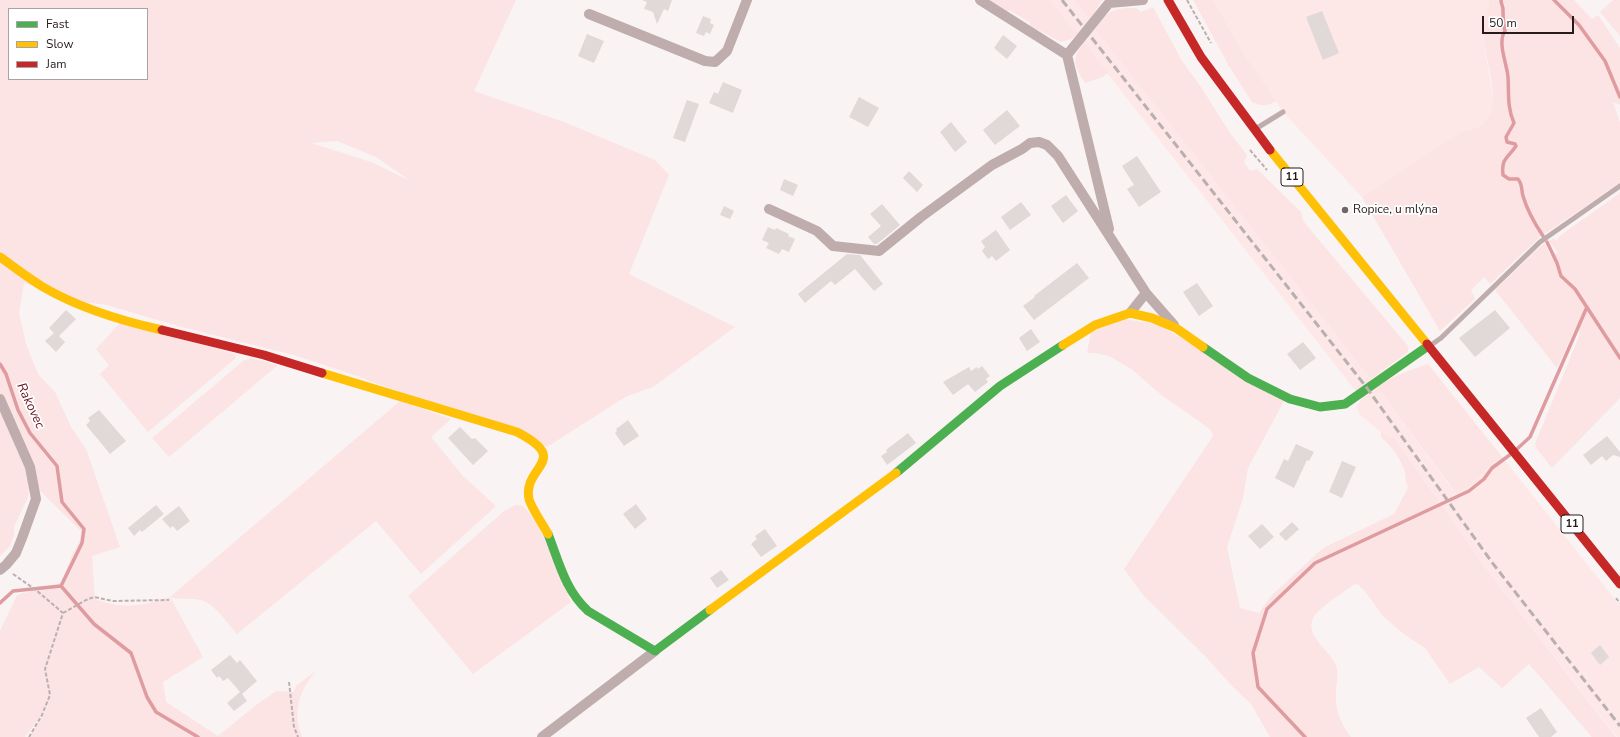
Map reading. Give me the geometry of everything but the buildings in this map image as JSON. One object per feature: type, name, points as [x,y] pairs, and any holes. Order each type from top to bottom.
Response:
[{"type":"street","points":[[589,14],[705,61],[715,62],[727,51],[748,0]]},
{"type":"street","points":[[980,0],[1067,55],[1110,236]]},
{"type":"street","points":[[1067,55],[1109,2],[1143,0]]},
{"type":"street","name":"11","points":[[1168,0],[1201,57],[1254,130],[1620,584]]},
{"type":"street","points":[[769,209],[817,232],[832,246],[879,251],[921,217],[992,165],[1030,143],[1039,142],[1047,144],[1058,156],[1146,293],[1176,328]]},
{"type":"street","points":[[0,257],[43,287],[100,312],[151,328],[264,354],[517,432],[532,438],[542,449],[544,456],[542,464],[531,484],[528,493],[529,499],[547,535],[568,589],[588,611],[655,651]]},
{"type":"street","points":[[1130,313],[1146,293]]},
{"type":"street","points":[[542,737],[655,651],[901,469],[1000,386],[1095,325],[1130,313],[1152,318],[1176,328],[1248,378],[1290,399],[1320,407],[1345,404],[1428,346]]},
{"type":"street","points":[[0,399],[30,467],[36,499],[16,553],[3,568]]},
{"type":"lane","points":[[1254,130],[1283,112]]},
{"type":"lane","points":[[1428,346],[1441,338],[1540,242],[1620,186]]},
{"type":"path","points":[[3,568],[36,590],[63,613]]},
{"type":"path","points":[[29,737],[42,715],[50,695],[45,669],[63,613],[94,597],[113,601],[169,600]]},
{"type":"path","points":[[289,682],[294,727],[298,737]]},
{"type":"shaded area","points":[[0,0],[516,0],[474,91],[564,122],[655,160],[669,175],[629,274],[735,327],[653,387],[627,396],[547,447],[357,376],[294,355],[178,326],[103,304],[89,303],[24,283],[19,313],[26,344],[38,374],[55,392],[71,427],[86,449],[120,547],[92,556],[95,599],[115,605],[132,606],[150,603],[170,597],[203,657],[163,682],[166,702],[218,736],[260,702],[277,691],[294,692],[296,686],[317,670],[306,685],[299,701],[298,718],[302,737],[30,737],[50,703],[25,737],[0,737],[0,631],[17,595],[61,583],[72,555],[80,540],[81,531],[29,480],[28,497],[14,527],[14,535],[10,546],[0,556]],"holes":[[[337,141],[376,157],[412,182],[374,163],[311,143]]]},
{"type":"shaded area","points":[[988,0],[1050,0],[1077,34],[1071,39],[1061,42],[1031,26],[1029,22],[1011,11],[1004,11]]},
{"type":"shaded area","points":[[1050,0],[1074,0],[1371,379],[1455,493],[1470,486],[1492,464],[1503,458],[1620,606],[1620,737],[1617,737],[1487,570],[1395,439],[1381,432],[1359,414],[1357,406],[1362,399]]},
{"type":"shaded area","points":[[1074,0],[1102,0],[1090,20]]},
{"type":"shaded area","points":[[1193,0],[1213,0],[1244,54],[1276,101],[1268,105],[1260,105],[1252,102],[1229,66]]},
{"type":"shaded area","points":[[1213,0],[1490,0],[1483,38],[1494,103],[1489,120],[1480,128],[1463,131],[1362,197],[1283,112],[1244,54]]},
{"type":"shaded area","points":[[1490,0],[1574,0],[1592,19],[1598,15],[1620,48],[1620,105],[1613,102],[1620,123],[1620,183],[1540,237],[1490,284],[1484,277],[1471,290],[1475,299],[1440,331],[1362,197],[1463,131],[1478,128],[1487,120],[1492,109],[1493,96],[1484,35],[1484,25]]},
{"type":"shaded area","points":[[1613,0],[1620,0],[1620,36],[1600,12]]},
{"type":"shaded area","points":[[1153,7],[1182,61],[1201,87],[1230,133],[1247,155],[1244,162],[1250,171],[1257,169],[1301,212],[1303,221],[1408,346],[1408,352],[1371,379],[1095,28],[1104,17],[1112,11],[1136,8],[1141,12]]},
{"type":"shaded area","points":[[1084,43],[1108,73],[1103,77],[1085,83],[1076,63],[1077,54]]},
{"type":"shaded area","points":[[1620,193],[1620,398],[1552,468],[1537,449],[1535,444],[1580,334],[1576,326],[1557,368],[1495,290],[1541,246],[1545,244],[1550,255],[1558,253],[1549,241],[1554,238],[1556,241],[1561,235]]},
{"type":"shaded area","points":[[1125,319],[1160,325],[1284,401],[1248,468],[1243,498],[1227,547],[1240,608],[1259,613],[1271,596],[1323,548],[1394,514],[1408,488],[1405,471],[1402,464],[1388,444],[1381,437],[1381,432],[1395,439],[1487,570],[1616,737],[1592,737],[1529,664],[1502,688],[1479,667],[1450,684],[1425,648],[1401,632],[1383,616],[1364,590],[1357,584],[1353,585],[1318,611],[1314,616],[1311,627],[1316,639],[1330,656],[1337,668],[1337,708],[1341,720],[1351,737],[1270,737],[1251,704],[1144,596],[1124,569],[1213,436],[1210,429],[1164,397],[1130,368],[1109,356],[1087,353],[1091,332]]},
{"type":"shaded area","points":[[121,322],[235,354],[236,358],[148,432],[100,374],[109,365],[96,349]]},
{"type":"shaded area","points":[[251,358],[278,365],[169,457],[152,438],[243,361]]},
{"type":"shaded area","points":[[1428,364],[1503,458],[1492,464],[1470,486],[1456,493],[1377,387],[1395,376]]},
{"type":"shaded area","points":[[400,401],[451,419],[431,437],[463,476],[496,506],[421,574],[376,521],[237,634],[216,609],[206,602],[197,599],[170,597]]},
{"type":"shaded area","points":[[516,505],[523,506],[537,525],[550,551],[571,602],[473,674],[408,596],[504,511]]},
{"type":"waterway","points":[[1501,0],[1505,31],[1502,47],[1508,77],[1509,106],[1514,123],[1506,137],[1507,142],[1515,144],[1516,146],[1504,162],[1503,175],[1509,179],[1518,179],[1520,181],[1527,206],[1534,222],[1543,236]]},
{"type":"waterway","points":[[1554,0],[1579,25],[1605,61],[1620,97]]},
{"type":"waterway","points":[[1547,242],[1557,263],[1561,276],[1575,289],[1620,358]]},
{"type":"waterway","points":[[1517,449],[1530,437],[1587,307]]},
{"type":"waterway","name":"Rakovec","points":[[0,364],[6,374],[18,410],[30,433],[57,466],[62,502],[84,529],[82,543],[61,586]]},
{"type":"waterway","points":[[1305,737],[1258,687],[1253,653],[1267,609],[1315,563],[1469,491],[1484,479],[1492,468],[1511,454]]},
{"type":"waterway","points":[[61,586],[94,624],[131,653],[147,697],[156,712],[198,737]]},
{"type":"waterway","name":"Rakovec","points":[[0,603],[13,591],[61,586]]},
{"type":"railway","points":[[1062,0],[1367,388],[1494,565],[1620,726]]},
{"type":"traffic: fast","points":[[896,473],[1000,386],[1063,345]]},
{"type":"traffic: fast","points":[[1203,347],[1248,378],[1290,399],[1320,407],[1345,404],[1428,346]]},
{"type":"traffic: fast","points":[[548,534],[568,585],[580,603],[588,611],[655,651],[710,610]]},
{"type":"traffic: slow","points":[[1270,150],[1427,344]]},
{"type":"traffic: slow","points":[[0,257],[37,284],[57,295],[116,318],[162,330]]},
{"type":"traffic: slow","points":[[1063,345],[1095,325],[1130,313],[1152,318],[1176,328],[1203,347]]},
{"type":"traffic: slow","points":[[322,373],[517,432],[533,442],[542,450],[544,457],[532,479],[529,488],[529,499],[548,534]]},
{"type":"traffic: slow","points":[[710,610],[896,473]]},
{"type":"traffic: jam","points":[[1168,0],[1201,57],[1270,150]]},
{"type":"traffic: jam","points":[[162,330],[264,355],[322,373]]},
{"type":"traffic: jam","points":[[1427,344],[1620,584]]},
{"type":"place","name":"Ropice, u mlýna","points":[[1345,210]]}]
